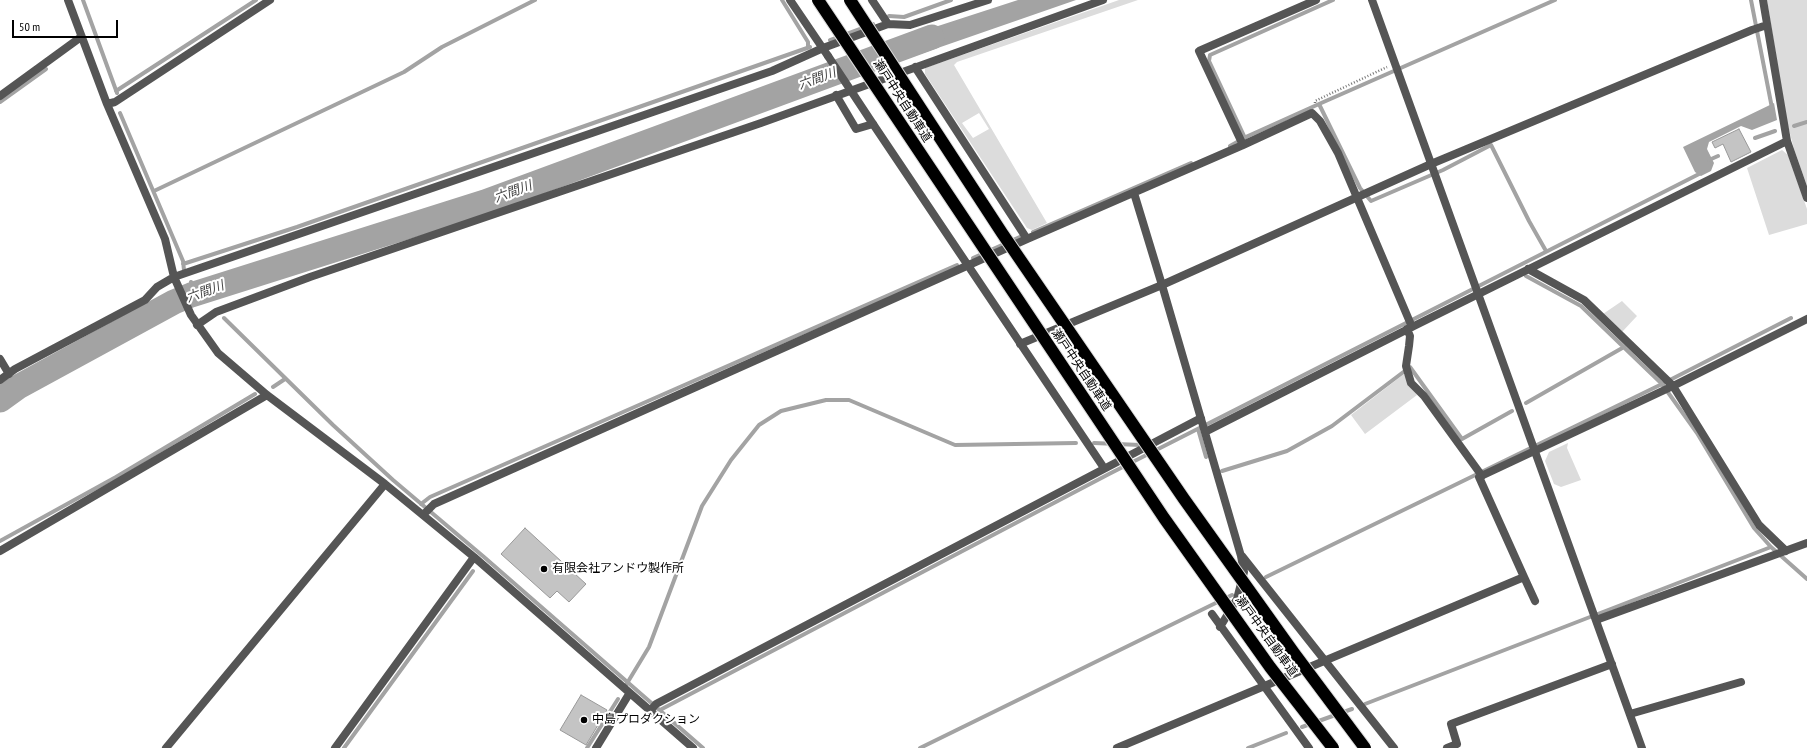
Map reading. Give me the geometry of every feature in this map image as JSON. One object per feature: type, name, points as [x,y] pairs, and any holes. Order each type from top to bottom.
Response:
[{"type":"highway","name":"瀬戸中央自動車道","points":[[818,0],[1164,518],[1270,667],[1333,748]]},
{"type":"highway","name":"瀬戸中央自動車道","points":[[850,0],[1002,233],[1179,493],[1294,653],[1365,748]]},
{"type":"street","points":[[68,0],[107,104],[165,239],[176,280],[191,315],[218,353],[267,394],[385,484],[426,511],[474,557],[629,694],[653,708],[693,748]]},
{"type":"street","points":[[107,104],[115,102],[270,0]]},
{"type":"street","points":[[790,0],[1104,468]]},
{"type":"street","points":[[872,0],[888,24]]},
{"type":"street","points":[[0,380],[145,300],[157,287],[772,71],[823,48],[888,24],[910,25],[986,0]]},
{"type":"street","points":[[197,325],[216,312],[310,277],[836,95],[1103,0]]},
{"type":"street","points":[[1241,142],[1199,51],[1316,0]]},
{"type":"street","points":[[1372,0],[1642,748]]},
{"type":"street","points":[[1762,0],[1759,27],[1787,141],[1807,198]]},
{"type":"street","points":[[1020,344],[1162,285],[1362,195],[1433,171],[1759,27]]},
{"type":"street","points":[[0,96],[81,36]]},
{"type":"street","points":[[915,67],[1028,239]]},
{"type":"street","points":[[836,95],[856,129],[873,124]]},
{"type":"street","points":[[426,511],[1134,192],[1241,142],[1312,113],[1320,121],[1362,195],[1409,324],[1410,336],[1407,369],[1411,383],[1424,396],[1480,473],[1479,477],[1535,601]]},
{"type":"street","points":[[653,708],[1104,468],[1203,426],[1409,324],[1528,269],[1787,141]]},
{"type":"street","points":[[1134,192],[1241,556],[1244,572],[1237,599],[1220,627]]},
{"type":"street","points":[[1528,269],[1584,300],[1668,385],[1759,525],[1781,552]]},
{"type":"street","points":[[1480,473],[1807,319]]},
{"type":"street","points":[[0,360],[9,374]]},
{"type":"street","points":[[0,551],[267,394]]},
{"type":"street","points":[[166,748],[385,484]]},
{"type":"street","points":[[1595,617],[1807,543]]},
{"type":"street","points":[[1241,556],[1394,748]]},
{"type":"street","points":[[335,748],[474,557]]},
{"type":"street","points":[[1117,748],[1524,577]]},
{"type":"street","points":[[1212,614],[1306,746]]},
{"type":"street","points":[[1447,748],[1456,744],[1451,724],[1612,664]]},
{"type":"street","points":[[1630,714],[1741,682]]},
{"type":"street","points":[[596,748],[629,694]]},
{"type":"path","points":[[1314,104],[1315,101],[1396,68]]},
{"type":"shaded area","points":[[1018,0],[1076,0],[906,59],[895,40]]},
{"type":"shaded area","points":[[1119,0],[1138,0],[957,62],[954,65],[1047,223],[1032,230],[1027,228],[925,74],[925,68]],"holes":[[[979,113],[989,129],[973,138],[962,123]]]},
{"type":"shaded area","points":[[1767,0],[1807,0],[1807,186],[1794,149],[1787,122]]},
{"type":"shaded area","points":[[1774,103],[1777,120],[1752,130],[1741,126],[1709,142],[1707,149],[1714,163],[1711,171],[1701,176],[1695,172],[1683,147]]},
{"type":"shaded area","points":[[1782,150],[1788,155],[1807,209],[1807,224],[1769,235],[1747,168]]},
{"type":"shaded area","points":[[1622,301],[1637,316],[1622,332],[1603,314]]},
{"type":"shaded area","points":[[1404,374],[1417,395],[1365,434],[1351,415]]},
{"type":"shaded area","points":[[1568,443],[1567,448],[1581,480],[1561,487],[1554,484],[1545,461],[1549,452]]},
{"type":"building","points":[[1739,129],[1751,152],[1731,162],[1723,144],[1715,148],[1712,142]]},
{"type":"building","name":"有限会社アンドウ製作所","points":[[525,528],[586,584],[569,602],[557,591],[550,598],[501,554]]},
{"type":"building","name":"中島プロダクション","points":[[581,695],[607,710],[586,745],[560,730]]},
{"type":"waterway","points":[[83,0],[117,93]]},
{"type":"waterway","points":[[116,91],[256,0]]},
{"type":"waterway","points":[[154,191],[404,72],[442,47],[535,0]]},
{"type":"waterway","points":[[782,0],[808,42],[808,48]]},
{"type":"waterway","points":[[889,16],[904,17],[951,0]]},
{"type":"waterway","points":[[1245,138],[1209,61],[1210,55],[1333,0]]},
{"type":"waterway","points":[[1230,146],[1248,136],[1319,104],[1555,0]]},
{"type":"waterway","points":[[1751,0],[1772,108]]},
{"type":"waterway","points":[[830,40],[873,24]]},
{"type":"waterway","name":"六間川","points":[[0,400],[18,387],[174,302],[191,295],[485,202],[932,37]]},
{"type":"waterway","points":[[183,264],[297,227],[810,47]]},
{"type":"waterway","points":[[0,102],[46,69]]},
{"type":"waterway","points":[[1319,104],[1360,188],[1371,201],[1443,170],[1491,145],[1529,221],[1546,251]]},
{"type":"waterway","points":[[120,113],[183,261],[184,270]]},
{"type":"waterway","points":[[1794,126],[1807,122]]},
{"type":"waterway","points":[[1755,138],[1775,131]]},
{"type":"waterway","points":[[1709,160],[1718,156]]},
{"type":"waterway","points":[[1033,232],[1191,163]]},
{"type":"waterway","points":[[660,710],[1109,474],[1703,172]]},
{"type":"waterway","points":[[973,258],[1022,236]]},
{"type":"waterway","points":[[421,504],[430,497],[957,265]]},
{"type":"waterway","points":[[1526,276],[1581,306],[1662,384],[1697,433],[1754,528],[1771,547],[1807,579]]},
{"type":"waterway","points":[[191,282],[195,294]]},
{"type":"waterway","points":[[215,287],[218,297]]},
{"type":"waterway","points":[[224,318],[333,425],[393,480],[484,557],[703,748]]},
{"type":"waterway","points":[[1266,577],[1662,384],[1791,318]]},
{"type":"waterway","points":[[1526,403],[1624,347]]},
{"type":"waterway","points":[[1222,471],[1287,451],[1332,426],[1410,367],[1462,439],[1512,411]]},
{"type":"waterway","points":[[273,387],[285,379]]},
{"type":"waterway","points":[[0,541],[116,477],[255,394]]},
{"type":"waterway","points":[[626,685],[649,647],[702,506],[731,460],[759,425],[781,411],[826,400],[849,400],[955,445],[1076,443]]},
{"type":"waterway","points":[[1198,429],[1206,457]]},
{"type":"waterway","points":[[1094,443],[1140,445]]},
{"type":"waterway","points":[[1365,704],[1771,547]]},
{"type":"waterway","points":[[344,748],[473,571]]},
{"type":"waterway","points":[[920,748],[1232,595]]},
{"type":"waterway","points":[[587,748],[618,699]]},
{"type":"waterway","points":[[1302,727],[1352,709]]},
{"type":"waterway","points":[[1248,748],[1286,733]]},
{"type":"place","name":"有限会社アンドウ製作所","points":[[544,569]]},
{"type":"place","name":"中島プロダクション","points":[[584,720]]}]
